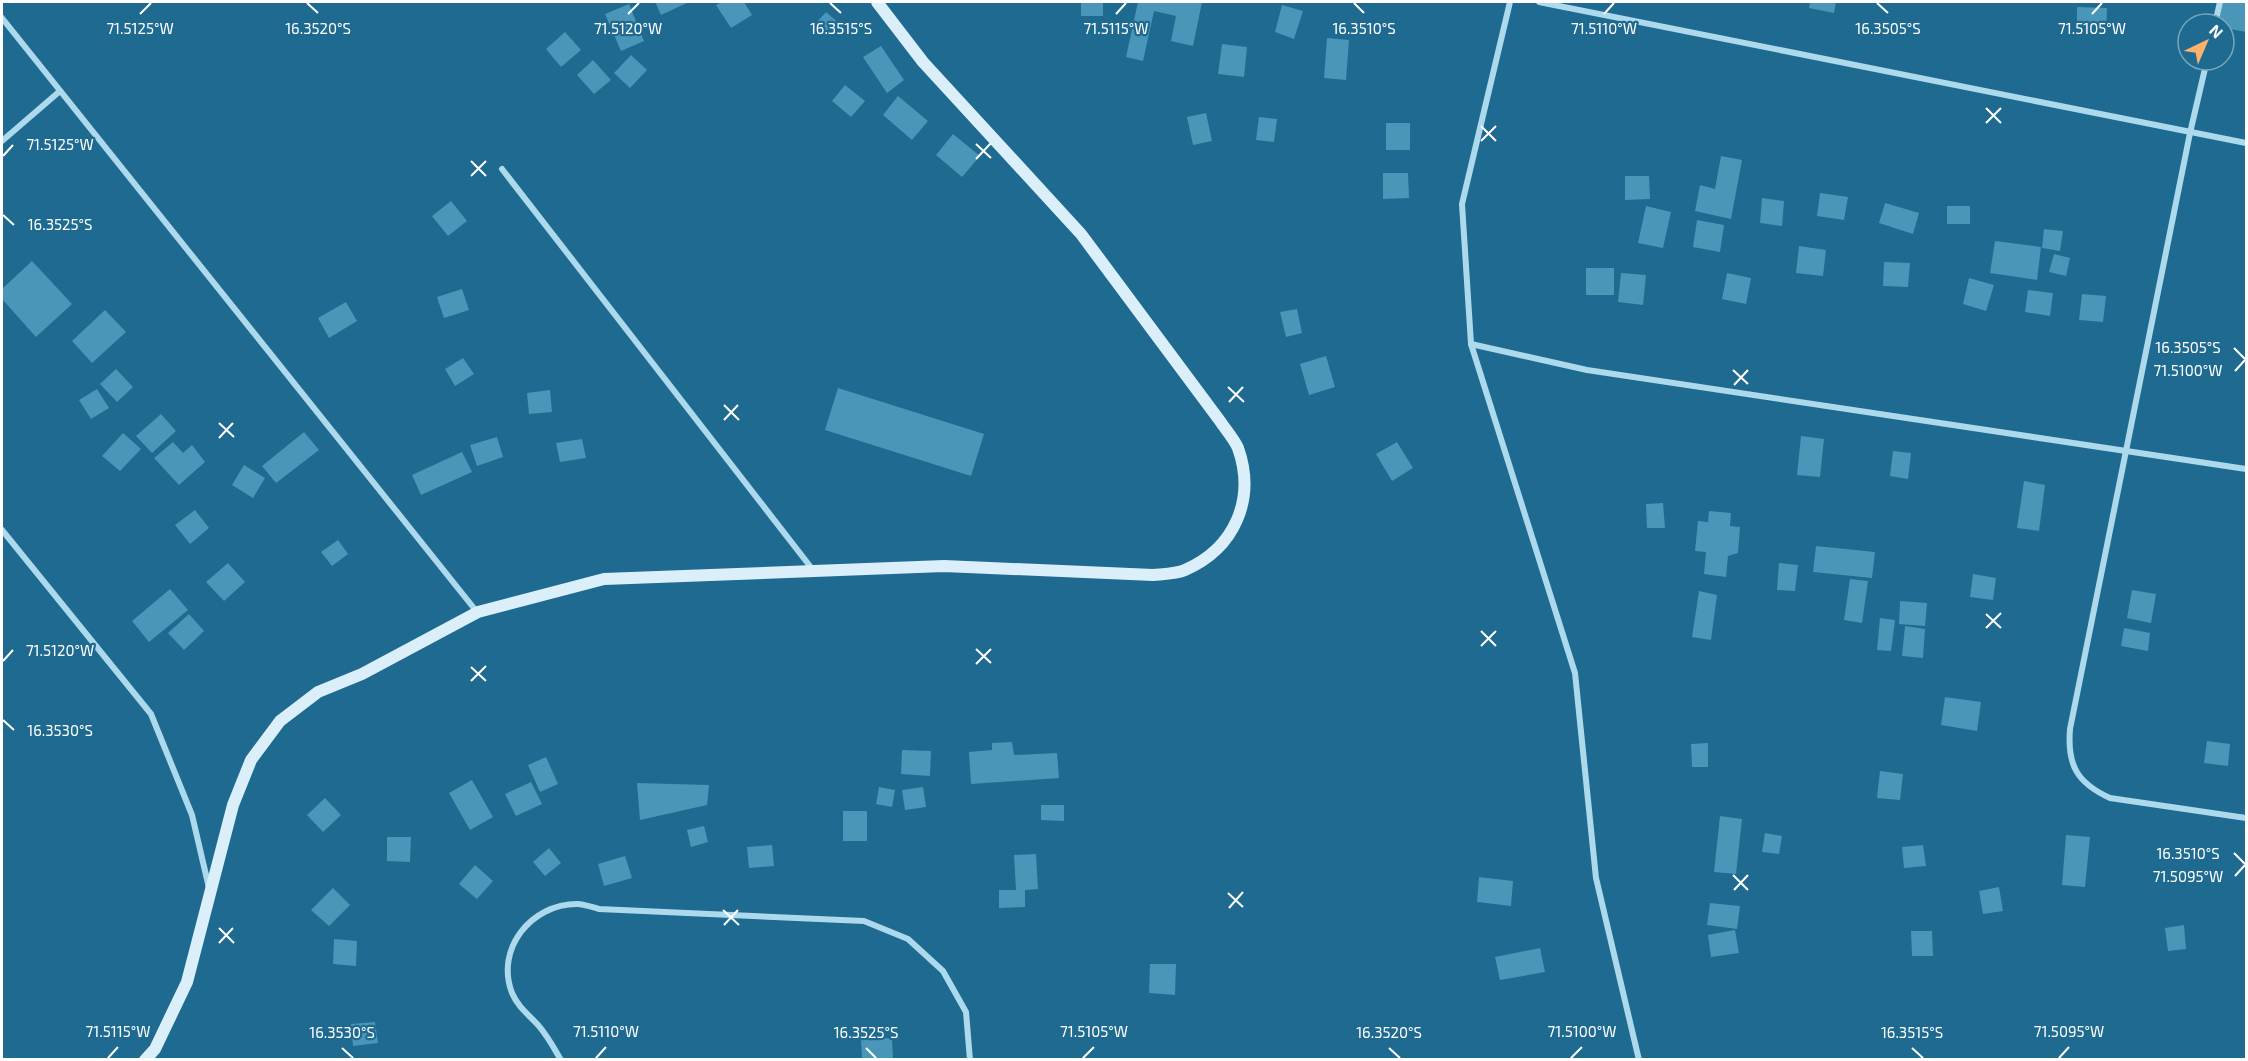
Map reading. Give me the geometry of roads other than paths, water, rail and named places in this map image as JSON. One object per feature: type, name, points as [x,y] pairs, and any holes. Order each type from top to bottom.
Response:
[{"type":"street","points":[[145,1059],[155,1050],[187,982],[233,805],[251,760],[280,721],[318,692],[362,674],[478,612],[604,579],[944,566],[1153,576],[1183,571],[1210,556],[1230,534],[1243,506],[1245,476],[1237,446],[1081,234],[923,62],[877,2]]},
{"type":"street","points":[[1510,2],[1462,204],[1471,344],[1575,673],[1596,878],[1639,1059]]},
{"type":"street","points":[[1539,2],[2247,143]]},
{"type":"street","points":[[2,18],[478,612]]},
{"type":"street","points":[[2204,72],[2070,729],[2069,747],[2072,764],[2081,779],[2094,791],[2110,798],[2247,818]]},
{"type":"street","points":[[2,141],[60,91]]},
{"type":"street","points":[[502,169],[814,572]]},
{"type":"street","points":[[1471,344],[1587,370],[2247,469]]},
{"type":"street","points":[[2,530],[151,714],[192,815],[210,891]]},
{"type":"street","points":[[561,1059],[539,1026],[522,1011],[512,992],[508,971],[511,950],[521,930],[536,915],[556,907],[578,904],[599,909],[864,921],[908,939],[943,971],[966,1012],[970,1059]]}]
